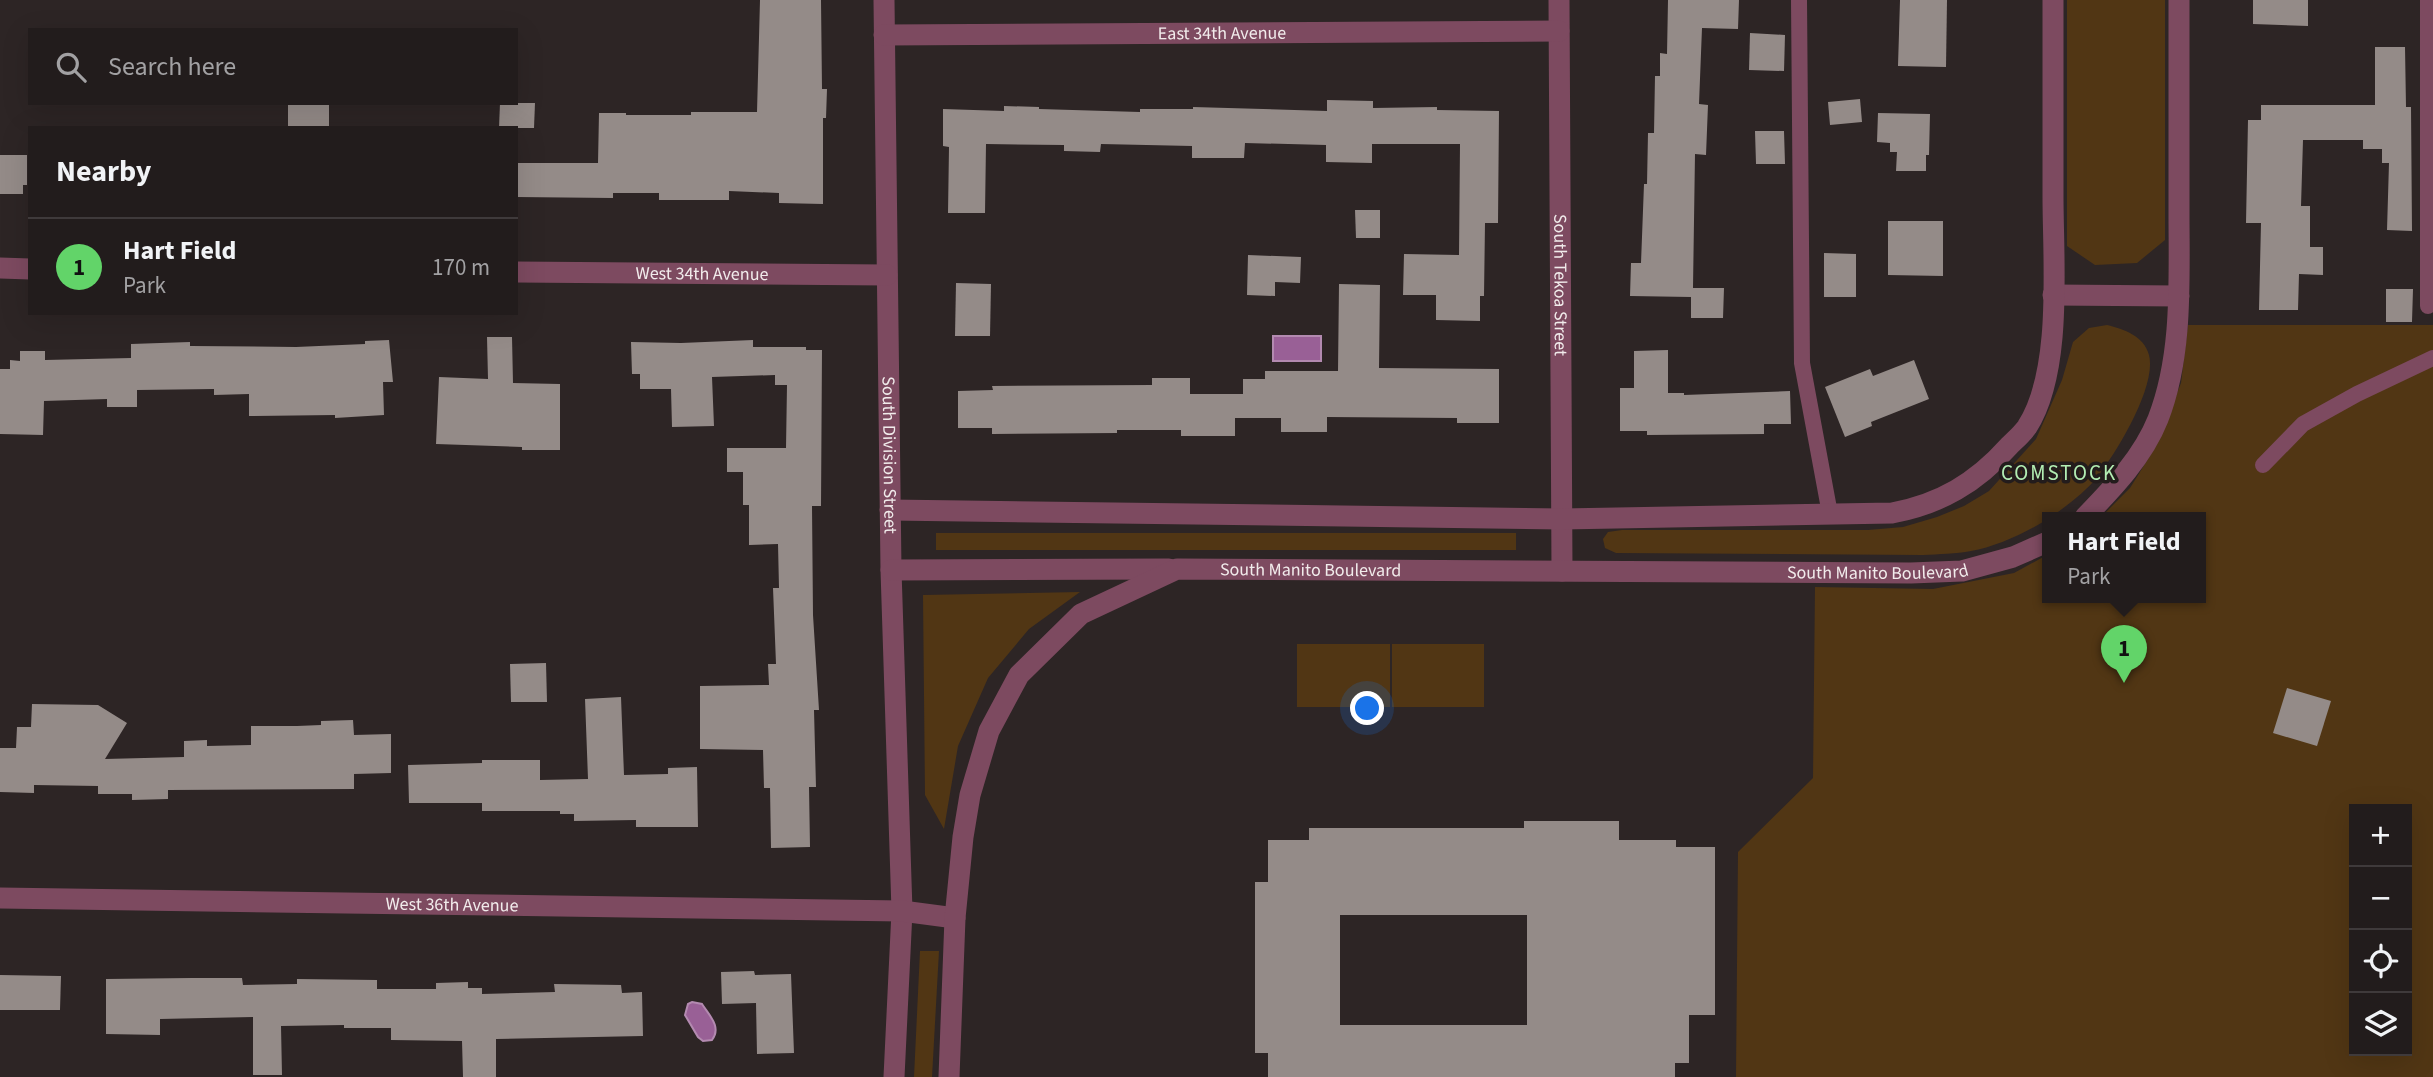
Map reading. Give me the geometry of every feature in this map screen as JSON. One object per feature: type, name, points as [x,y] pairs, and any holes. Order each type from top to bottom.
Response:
[{"type":"street","name":"South Division Street","points":[[884,0],[891,570],[902,911]]},
{"type":"street","name":"South Tekoa Street","points":[[1559,0],[1562,571]]},
{"type":"street","points":[[890,510],[1562,519],[1892,513],[1921,508],[1967,485],[1999,458],[2027,427],[2043,389],[2051,351],[2053,295],[2053,0]]},
{"type":"street","points":[[2090,512],[2139,455],[2158,419],[2172,370],[2179,296],[2179,0]]},
{"type":"street","name":"East 34th Avenue","points":[[884,35],[1559,31]]},
{"type":"street","points":[[0,268],[28,269]]},
{"type":"street","name":"West 34th Avenue","points":[[518,272],[887,275]]},
{"type":"street","points":[[2053,295],[2179,296]]},
{"type":"street","name":"South Manito Boulevard","points":[[950,1077],[955,918],[970,795],[989,731],[1019,675],[1081,614],[1177,569],[1910,573],[1962,571],[2013,557],[2042,544]]},
{"type":"street","points":[[891,570],[1177,569]]},
{"type":"street","name":"West 36th Avenue","points":[[0,898],[902,911],[955,918]]},
{"type":"street","points":[[894,1077],[902,911]]},
{"type":"lane","points":[[1799,0],[1802,363],[1830,514]]},
{"type":"lane","points":[[2428,0],[2428,306]]},
{"type":"lane","points":[[2263,465],[2303,424],[2357,394],[2433,358]]},
{"type":"shaded area","points":[[2067,0],[2165,0],[2165,240],[2137,263],[2095,265],[2067,246]]},
{"type":"shaded area","points":[[2107,325],[2126,331],[2143,343],[2149,355],[2150,368],[2141,401],[2125,435],[2106,465],[2086,489],[2057,512],[2042,512],[2042,522],[2007,540],[1971,551],[1923,555],[1616,553],[1605,548],[1603,539],[1608,532],[1622,530],[1868,530],[1903,527],[1964,506],[1989,491],[2036,439],[2062,380],[2073,342],[2089,328]]},
{"type":"shaded area","points":[[2188,325],[2433,325],[2433,1077],[1736,1077],[1738,852],[1813,778],[1815,587],[1933,589],[2014,573],[2042,558],[2042,603],[2206,603],[2206,512],[2106,512],[2130,488],[2156,446],[2181,383]]},
{"type":"shaded area","points":[[1273,336],[1321,336],[1321,361],[1273,361]]},
{"type":"shaded area","points":[[936,533],[1516,533],[1516,550],[936,550]]},
{"type":"shaded area","points":[[1080,592],[1029,629],[988,678],[958,746],[944,829],[925,795],[923,595]]},
{"type":"shaded area","points":[[1297,644],[1390,644],[1390,707],[1297,707]]},
{"type":"shaded area","points":[[1392,644],[1484,644],[1484,707],[1392,707]]},
{"type":"shaded area","points":[[920,951],[939,951],[932,1077],[914,1077]]},
{"type":"shaded area","points":[[688,1004],[702,1004],[713,1021],[716,1030],[712,1040],[703,1041],[698,1037],[685,1015]]},
{"type":"building","points":[[760,0],[821,0],[822,89],[827,89],[826,118],[823,118],[823,204],[779,203],[779,193],[729,191],[729,200],[659,200],[659,193],[613,193],[613,198],[518,197],[518,163],[598,163],[599,113],[691,115],[691,112],[757,112]]},
{"type":"building","points":[[1668,0],[1739,0],[1738,29],[1702,28],[1699,104],[1708,105],[1706,155],[1695,154],[1693,288],[1724,288],[1723,318],[1691,318],[1691,297],[1630,296],[1631,263],[1641,263],[1648,133],[1654,133],[1655,76],[1660,76],[1660,53],[1667,54]]},
{"type":"building","points":[[1900,0],[1947,0],[1946,67],[1898,66]]},
{"type":"building","points":[[2253,0],[2308,0],[2308,26],[2253,24]]},
{"type":"building","points":[[1750,33],[1785,35],[1784,71],[1749,70]]},
{"type":"building","points":[[2375,47],[2405,47],[2406,107],[2411,107],[2412,231],[2387,230],[2389,163],[2382,163],[2382,149],[2363,149],[2363,140],[2303,140],[2301,206],[2310,206],[2310,247],[2323,247],[2323,275],[2299,274],[2298,310],[2259,310],[2261,223],[2246,223],[2248,120],[2261,120],[2261,105],[2375,105]]},
{"type":"building","points":[[1860,99],[1862,122],[1830,125],[1828,102]]},
{"type":"building","points":[[1327,100],[1373,101],[1373,108],[1437,107],[1437,110],[1499,111],[1498,223],[1485,223],[1484,296],[1480,296],[1480,321],[1436,320],[1436,295],[1403,295],[1404,254],[1459,255],[1460,144],[1372,144],[1372,163],[1326,162],[1326,145],[1245,143],[1244,158],[1192,158],[1192,146],[1101,144],[1100,152],[1064,151],[1064,145],[986,144],[985,213],[948,213],[949,147],[943,146],[943,109],[1004,111],[1004,106],[1140,112],[1140,109],[1193,107],[1327,111]]},
{"type":"building","points":[[535,103],[534,128],[499,126],[500,105]]},
{"type":"building","points":[[288,105],[329,105],[329,126],[288,126]]},
{"type":"building","points":[[1878,113],[1930,114],[1926,171],[1896,171],[1897,152],[1890,152],[1890,143],[1877,142]]},
{"type":"building","points":[[1755,131],[1784,131],[1785,164],[1756,164]]},
{"type":"building","points":[[0,155],[27,155],[27,185],[23,185],[23,194],[0,194]]},
{"type":"building","points":[[1355,210],[1380,210],[1380,238],[1356,238]]},
{"type":"building","points":[[1888,221],[1943,221],[1943,276],[1888,275]]},
{"type":"building","points":[[1824,253],[1856,254],[1856,297],[1824,297]]},
{"type":"building","points":[[1248,255],[1301,257],[1300,283],[1275,282],[1275,296],[1247,295]]},
{"type":"building","points":[[956,283],[991,284],[990,336],[955,336]]},
{"type":"building","points":[[1339,284],[1380,285],[1379,368],[1499,369],[1499,423],[1457,423],[1457,418],[1327,417],[1327,432],[1281,432],[1281,418],[1235,418],[1235,436],[1181,436],[1181,430],[992,434],[992,428],[958,428],[958,391],[993,390],[992,386],[1152,385],[1152,378],[1190,378],[1190,394],[1243,394],[1243,379],[1265,379],[1265,371],[1338,371]]},
{"type":"building","points":[[2386,289],[2413,289],[2412,322],[2386,322]]},
{"type":"building","points":[[487,337],[512,337],[513,383],[560,384],[560,450],[436,444],[439,377],[488,379]]},
{"type":"building","points":[[389,340],[393,382],[383,382],[384,415],[335,418],[335,415],[249,416],[249,394],[214,395],[214,389],[137,390],[137,407],[107,407],[107,399],[44,401],[43,435],[0,434],[0,369],[10,369],[10,360],[20,361],[20,351],[45,351],[45,360],[131,358],[131,344],[190,342],[190,346],[296,347],[365,344],[365,341]]},
{"type":"building","points":[[753,340],[753,347],[806,347],[806,350],[822,350],[821,506],[812,506],[813,615],[819,710],[814,710],[816,787],[809,787],[810,847],[771,848],[770,788],[764,788],[763,750],[700,749],[700,686],[769,685],[768,664],[776,664],[773,588],[779,588],[778,544],[749,545],[749,505],[743,505],[743,472],[727,472],[727,448],[786,448],[787,385],[775,385],[775,375],[712,377],[714,426],[672,427],[671,389],[640,389],[640,374],[632,374],[631,342]]},
{"type":"building","points":[[1668,350],[1668,393],[1684,395],[1790,391],[1791,424],[1764,424],[1764,434],[1647,435],[1647,431],[1620,431],[1620,388],[1634,388],[1634,351]]},
{"type":"building","points":[[1914,360],[1929,399],[1871,422],[1872,426],[1845,437],[1825,387],[1870,369],[1873,376]]},
{"type":"building","points":[[546,663],[547,702],[511,702],[510,664]]},
{"type":"building","points":[[2287,688],[2331,701],[2317,746],[2273,733]]},
{"type":"building","points":[[621,697],[624,775],[668,774],[668,768],[697,767],[698,827],[636,827],[636,820],[574,821],[574,814],[560,814],[560,811],[482,811],[482,803],[409,803],[408,765],[482,763],[482,760],[540,760],[540,780],[588,779],[585,699]]},
{"type":"building","points":[[32,704],[98,705],[127,723],[105,759],[184,757],[184,741],[207,740],[207,746],[251,745],[251,726],[321,725],[321,721],[353,720],[354,735],[391,734],[391,773],[354,774],[354,789],[168,790],[168,799],[132,800],[132,794],[98,794],[98,786],[34,785],[34,793],[0,792],[0,748],[16,748],[17,727],[31,727]]},
{"type":"building","points":[[1524,821],[1619,821],[1619,840],[1676,840],[1676,847],[1715,847],[1715,1015],[1689,1015],[1689,1063],[1675,1063],[1675,1077],[1268,1077],[1268,1053],[1255,1053],[1255,882],[1268,882],[1268,840],[1309,840],[1309,828],[1524,828]],"holes":[[[1340,915],[1527,915],[1527,1025],[1340,1025]]]},
{"type":"building","points":[[754,971],[755,975],[791,974],[794,1053],[757,1054],[756,1003],[722,1004],[721,972]]},
{"type":"building","points":[[0,975],[61,976],[60,1010],[0,1010]]},
{"type":"building","points":[[242,978],[243,985],[297,984],[297,979],[377,980],[377,989],[436,989],[436,983],[468,982],[468,988],[482,988],[482,994],[555,992],[554,984],[621,985],[622,993],[642,992],[643,1036],[496,1039],[496,1077],[463,1077],[462,1041],[391,1040],[391,1028],[344,1028],[344,1025],[281,1026],[282,1075],[253,1075],[253,1017],[160,1019],[160,1035],[106,1034],[106,979]]},
{"type":"place","name":"Hart Field","points":[[2124,683]]},
{"type":"district","name":"COMSTOCK","points":[[2059,473]]}]
